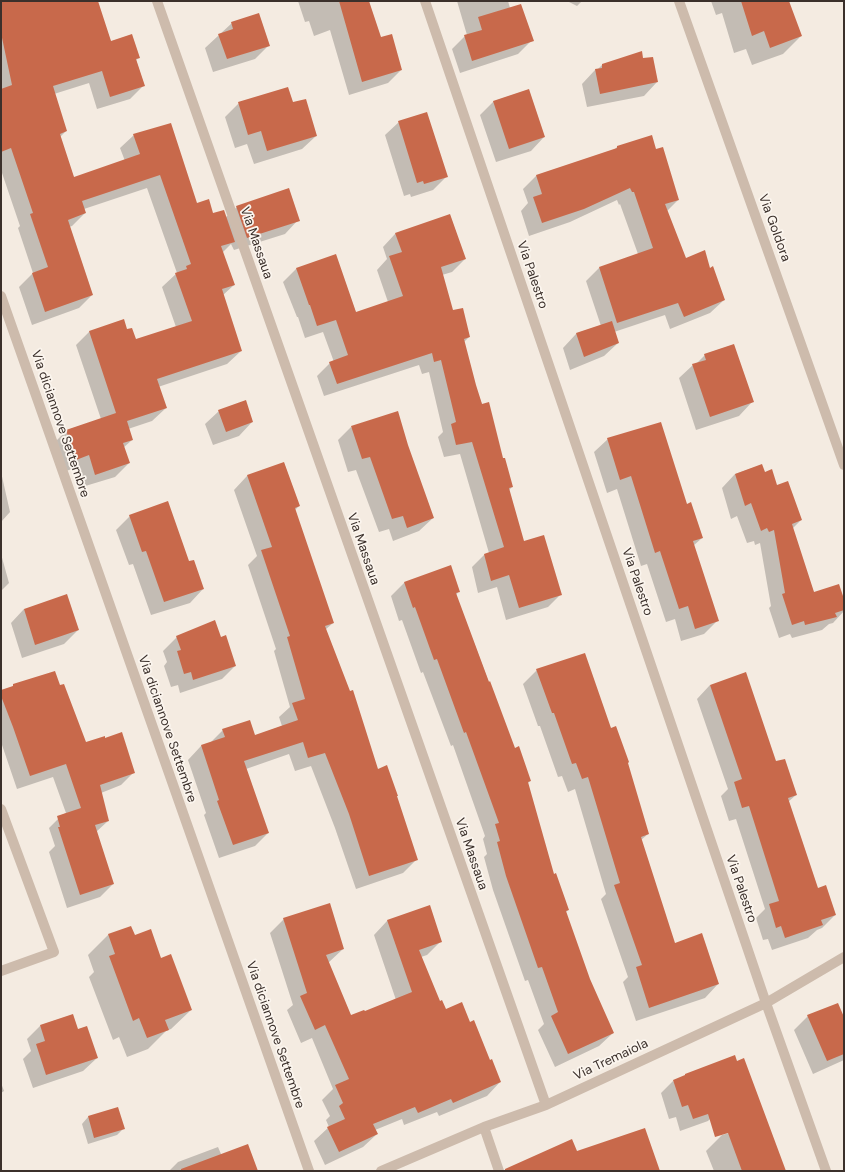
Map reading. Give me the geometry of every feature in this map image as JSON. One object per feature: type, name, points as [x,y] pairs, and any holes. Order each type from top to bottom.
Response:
[{"type":"street","name":"Via Massaua","points":[[157,1],[546,1105]]},
{"type":"street","name":"Via Palestro","points":[[425,1],[766,1004],[826,1171]]},
{"type":"street","name":"Via Goldora","points":[[679,1],[844,465]]},
{"type":"street","name":"Via diciannove Settembre","points":[[1,296],[309,1171]]},
{"type":"street","points":[[1,809],[54,952],[1,971]]},
{"type":"street","name":"Via Tremaiola","points":[[381,1171],[484,1127],[546,1105],[766,1004],[844,957]]},
{"type":"street","points":[[484,1127],[499,1171]]},
{"type":"building","points":[[1,1],[98,1],[111,41],[132,34],[140,58],[136,59],[145,86],[110,97],[102,71],[53,86],[67,131],[60,134],[74,177],[140,154],[133,134],[171,123],[197,203],[209,199],[213,213],[224,210],[235,242],[221,246],[235,285],[222,289],[242,351],[157,379],[167,408],[127,421],[133,440],[123,443],[130,463],[95,475],[89,455],[76,460],[66,430],[116,413],[89,331],[124,319],[127,329],[132,328],[136,339],[192,321],[175,273],[187,269],[186,266],[191,264],[160,175],[82,201],[86,213],[68,220],[93,295],[45,312],[32,273],[48,267],[30,214],[33,213],[11,148],[1,152],[1,89],[12,85],[1,33]]},
{"type":"building","points":[[339,1],[369,1],[381,37],[392,34],[402,70],[362,82]]},
{"type":"building","points":[[741,1],[789,1],[802,36],[770,48],[764,31],[752,36]]},
{"type":"building","points":[[521,4],[534,41],[472,61],[464,35],[482,30],[478,17]]},
{"type":"building","points":[[259,13],[270,46],[227,59],[218,34],[233,29],[231,22]]},
{"type":"building","points":[[642,51],[643,58],[653,57],[658,82],[600,94],[595,69],[602,68],[602,64]]},
{"type":"building","points":[[288,87],[293,102],[306,99],[317,136],[267,151],[261,131],[248,135],[238,102]]},
{"type":"building","points":[[529,89],[545,137],[509,149],[493,101]]},
{"type":"building","points":[[427,112],[448,177],[424,184],[423,181],[417,183],[398,121]]},
{"type":"building","points":[[652,135],[656,149],[663,147],[679,200],[665,204],[686,258],[705,250],[710,268],[713,266],[725,300],[684,317],[678,303],[617,323],[599,267],[653,248],[634,192],[632,192],[630,188],[584,209],[542,223],[533,197],[542,194],[536,175]]},
{"type":"building","points":[[289,188],[300,221],[247,238],[236,206]]},
{"type":"building","points":[[450,214],[466,259],[441,267],[453,310],[463,308],[470,337],[464,339],[476,385],[482,404],[489,402],[503,458],[505,458],[513,487],[509,488],[524,541],[544,535],[562,595],[519,608],[509,575],[491,581],[484,554],[504,547],[472,442],[456,445],[451,424],[456,422],[441,360],[434,362],[432,353],[337,384],[329,362],[348,355],[336,320],[317,326],[296,268],[336,254],[356,312],[403,296],[389,256],[402,252],[395,233]]},
{"type":"building","points":[[612,321],[619,343],[584,357],[576,333]]},
{"type":"building","points":[[734,344],[754,402],[710,417],[692,364],[706,360],[704,354]]},
{"type":"building","points":[[246,400],[253,422],[226,432],[218,410]]},
{"type":"building","points":[[398,411],[408,445],[434,518],[407,528],[403,516],[392,519],[370,457],[362,459],[351,426]]},
{"type":"building","points":[[661,422],[687,504],[691,502],[703,538],[693,541],[719,621],[695,629],[688,606],[679,609],[660,551],[655,553],[631,476],[620,480],[607,438]]},
{"type":"building","points":[[284,462],[300,506],[295,508],[334,623],[325,626],[350,691],[353,690],[378,769],[387,765],[418,860],[369,876],[349,814],[325,753],[308,758],[303,742],[244,761],[269,833],[233,845],[217,801],[219,800],[201,745],[225,737],[222,729],[250,720],[255,735],[298,720],[292,703],[305,699],[287,637],[290,636],[261,550],[272,547],[247,475]]},
{"type":"building","points":[[762,464],[765,472],[772,469],[777,485],[788,481],[802,520],[792,524],[814,592],[839,584],[844,599],[844,610],[835,613],[837,617],[805,625],[804,621],[792,625],[782,594],[785,593],[774,530],[769,532],[767,528],[761,531],[751,503],[745,506],[735,474]]},
{"type":"building","points":[[168,501],[189,561],[194,560],[204,589],[164,602],[146,551],[142,552],[129,515]]},
{"type":"building","points":[[451,565],[460,592],[456,593],[515,748],[519,746],[531,781],[528,782],[554,874],[556,873],[569,910],[566,911],[590,979],[614,1033],[568,1054],[551,1016],[558,1012],[542,967],[538,968],[506,876],[497,842],[500,841],[495,824],[499,823],[466,732],[464,733],[437,659],[434,660],[415,607],[413,608],[404,582]]},
{"type":"building","points":[[67,594],[79,630],[35,645],[24,609]]},
{"type":"building","points":[[215,620],[221,637],[226,635],[236,666],[193,680],[191,672],[184,674],[177,651],[181,650],[176,636]]},
{"type":"building","points":[[585,653],[611,728],[616,726],[629,762],[628,763],[649,834],[641,837],[675,943],[702,933],[719,984],[649,1008],[636,967],[642,965],[614,885],[620,883],[588,777],[582,779],[576,763],[572,764],[554,713],[552,713],[536,669]]},
{"type":"building","points":[[55,671],[60,685],[64,684],[86,742],[105,736],[105,738],[122,732],[135,773],[100,785],[109,821],[95,825],[114,884],[80,895],[58,827],[60,827],[57,816],[81,808],[66,764],[30,776],[1,696],[1,690],[13,686],[13,684]]},
{"type":"building","points":[[746,672],[776,761],[785,759],[797,795],[788,798],[818,888],[826,885],[836,915],[821,920],[823,925],[785,938],[781,926],[776,928],[769,904],[779,901],[749,806],[742,808],[734,782],[742,779],[710,685]]},
{"type":"building","points":[[330,903],[344,949],[326,955],[351,1015],[412,992],[387,920],[430,905],[442,942],[419,950],[440,1001],[442,1000],[446,1009],[462,1002],[470,1022],[474,1020],[490,1060],[492,1059],[501,1082],[453,1103],[451,1099],[418,1113],[415,1107],[373,1124],[378,1134],[339,1152],[327,1127],[345,1119],[339,1106],[343,1103],[335,1085],[349,1079],[325,1025],[315,1030],[300,996],[307,993],[283,918]]},
{"type":"building","points":[[131,926],[135,935],[151,929],[161,958],[171,954],[192,1010],[165,1020],[169,1030],[147,1038],[139,1018],[133,1021],[109,956],[115,954],[108,934]]},
{"type":"building","points":[[838,1003],[844,1017],[844,1054],[827,1061],[807,1015]]},
{"type":"building","points":[[73,1014],[78,1029],[87,1026],[98,1058],[46,1075],[36,1044],[45,1041],[40,1025]]},
{"type":"building","points":[[735,1055],[737,1061],[744,1058],[786,1171],[742,1171],[728,1133],[715,1137],[708,1114],[693,1119],[688,1105],[682,1107],[673,1080]]},
{"type":"building","points":[[118,1107],[125,1129],[94,1138],[88,1116]]},
{"type":"building","points":[[645,1128],[660,1171],[505,1171],[505,1169],[572,1139],[577,1151]]},
{"type":"building","points":[[248,1144],[258,1171],[181,1171],[181,1169]]}]
